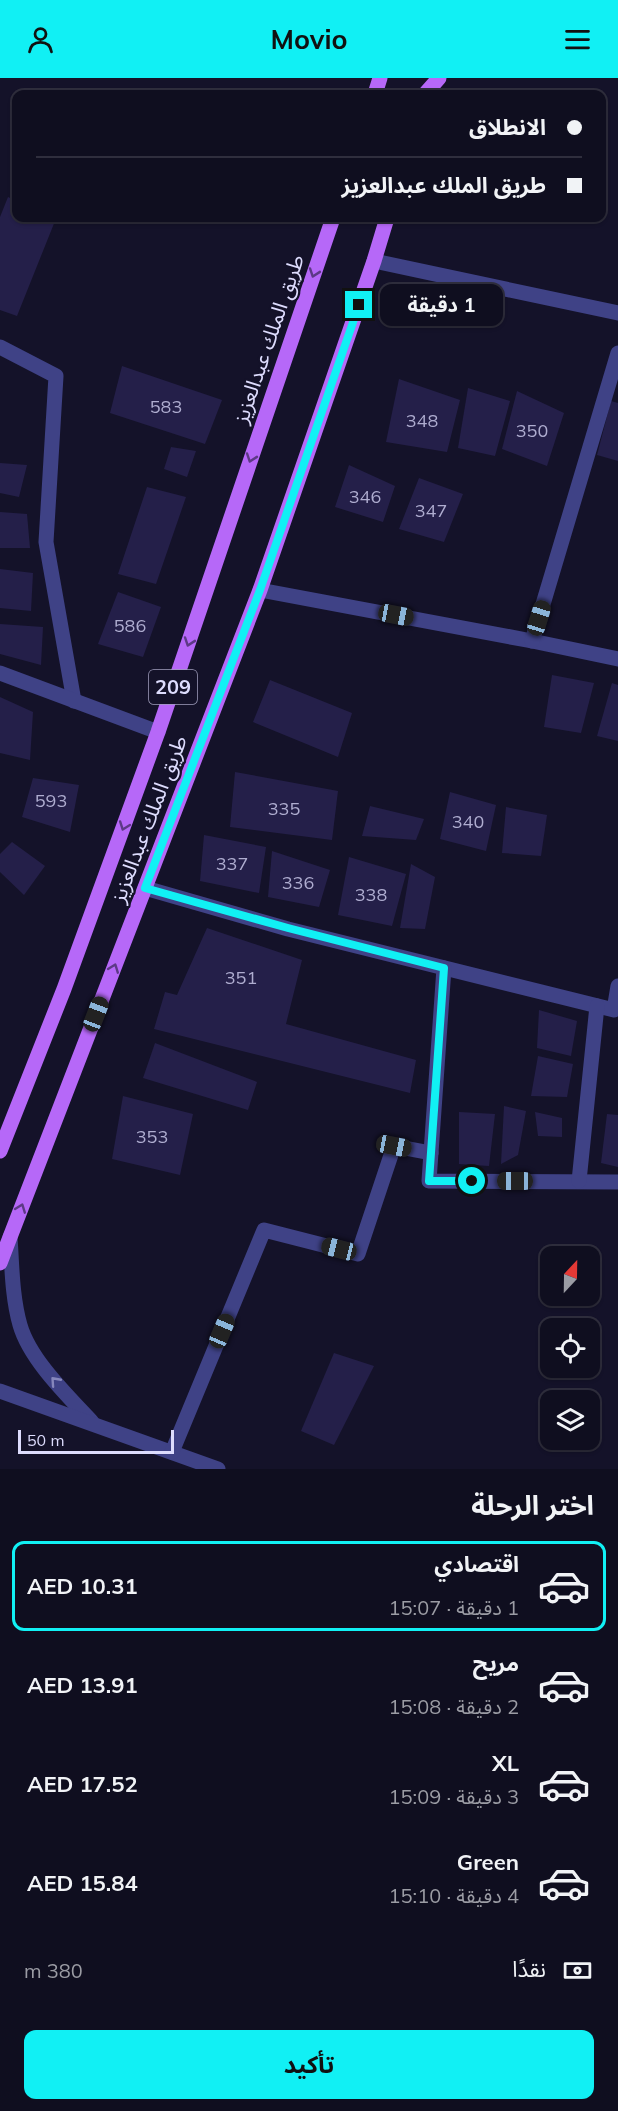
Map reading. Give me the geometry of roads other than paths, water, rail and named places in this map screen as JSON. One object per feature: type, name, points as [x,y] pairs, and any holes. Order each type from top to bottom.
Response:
[{"type":"main road","points":[[428,90],[439,78]]},
{"type":"main road","name":"طريق الملك عبدالعزيز","points":[[0,1151],[64,989],[158,732],[332,222]]},
{"type":"main road","name":"طريق الملك عبدالعزيز","points":[[0,1263],[260,590],[386,222]]},
{"type":"street","points":[[374,261],[618,313]]},
{"type":"street","points":[[0,347],[56,376],[46,542],[74,701]]},
{"type":"street","points":[[532,640],[618,353]]},
{"type":"street","points":[[260,590],[532,640],[618,659]]},
{"type":"street","points":[[0,673],[158,732]]},
{"type":"street","points":[[145,888],[288,928],[614,1010],[618,986]]},
{"type":"street","points":[[444,968],[429,1181],[618,1182]]},
{"type":"street","points":[[579,1181],[597,1006]]},
{"type":"street","points":[[172,1452],[264,1230],[358,1254],[394,1146],[431,1153]]},
{"type":"street","points":[[10,1237],[14,1297],[21,1328],[41,1365],[94,1425]]},
{"type":"street","points":[[0,1391],[218,1469]]}]
